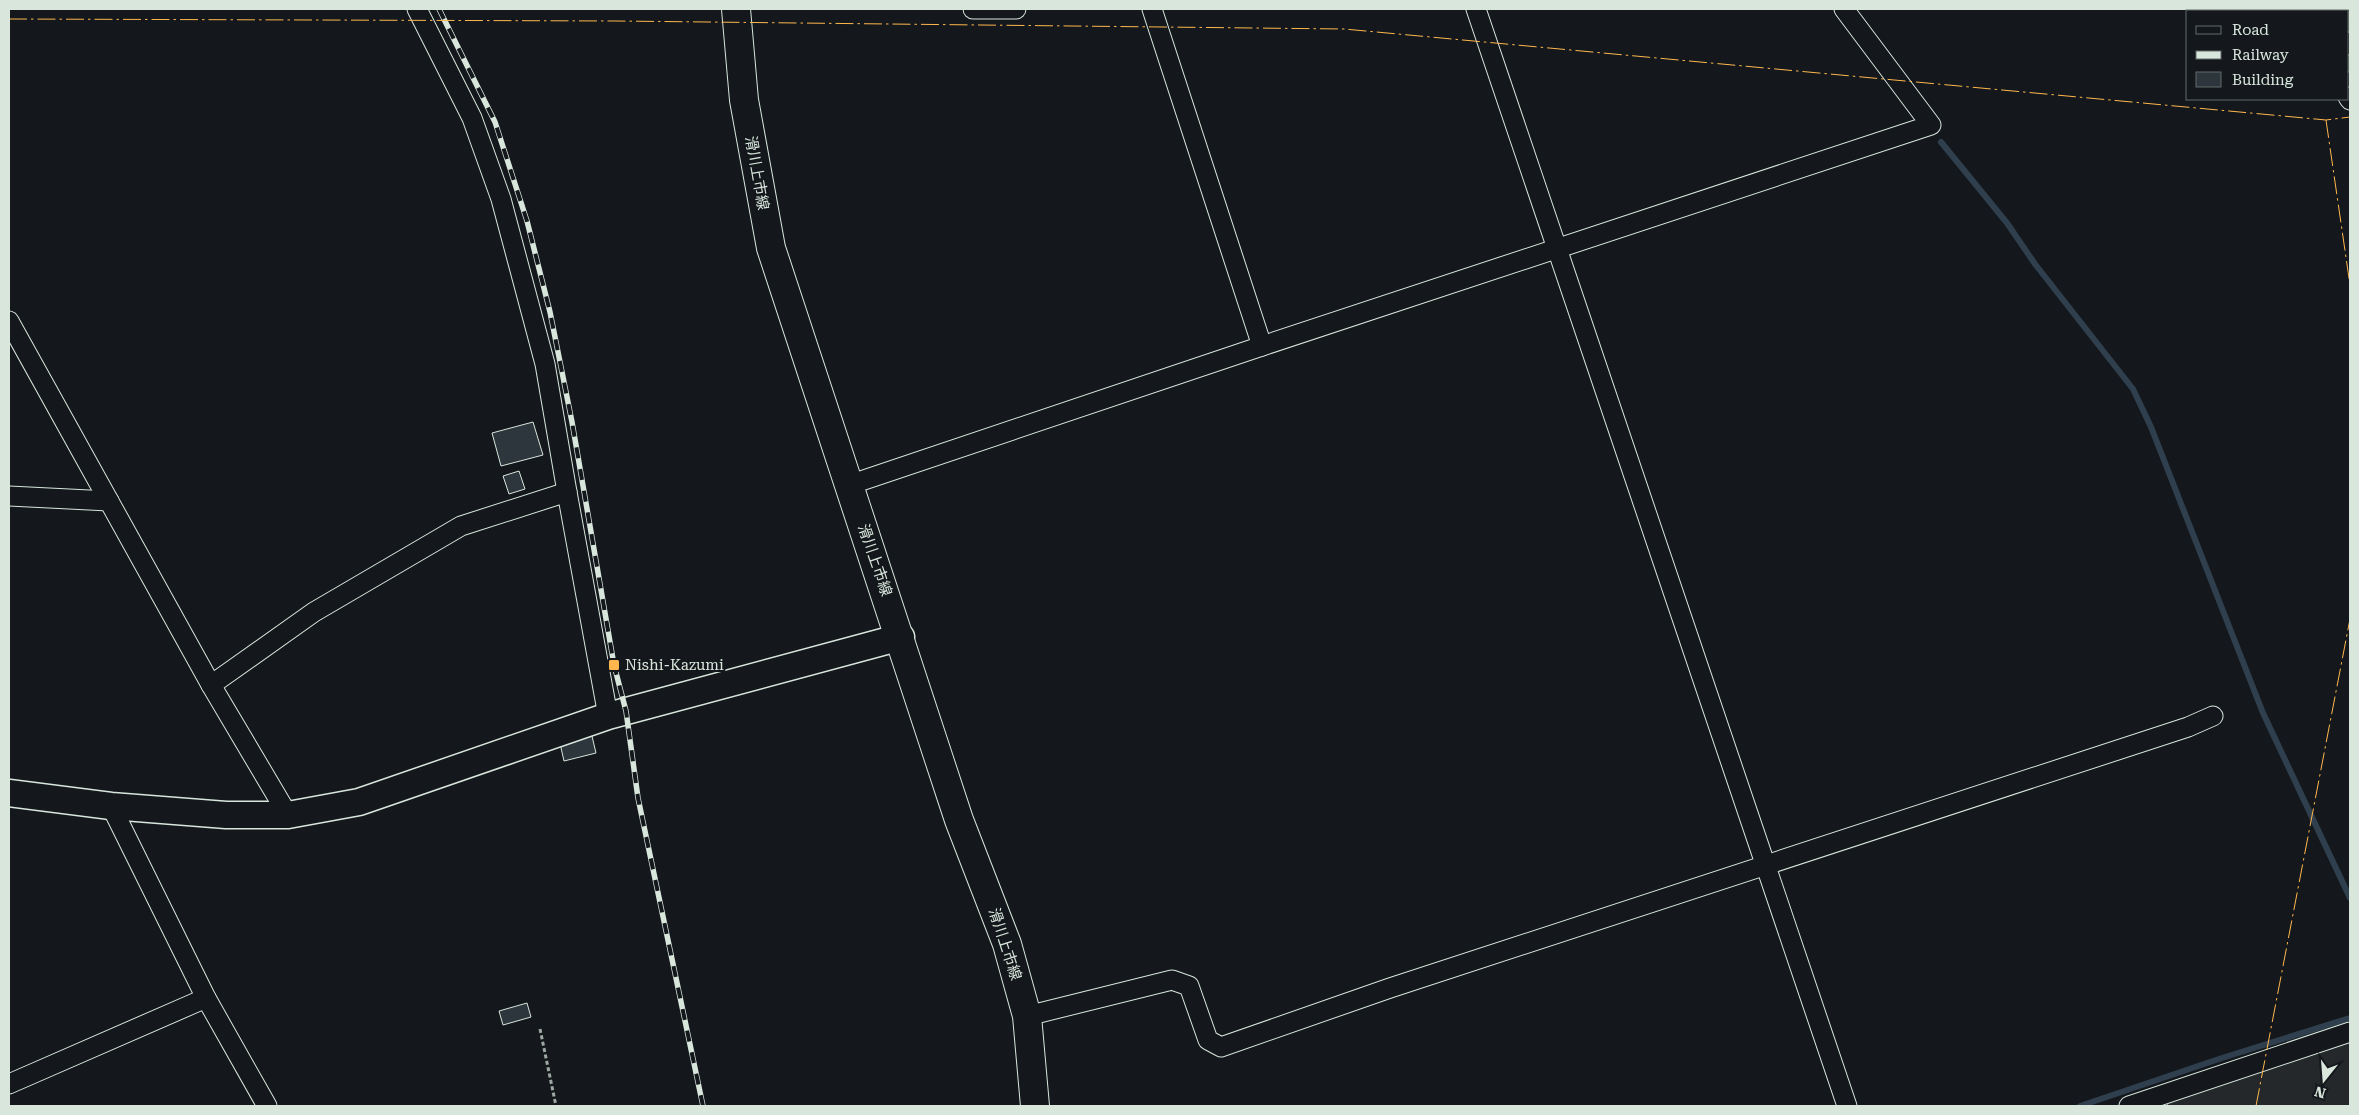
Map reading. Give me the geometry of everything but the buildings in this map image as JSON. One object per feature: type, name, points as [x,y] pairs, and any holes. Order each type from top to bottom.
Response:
[{"type":"main road","name":"滑川上市線","points":[[736,9],[744,100],[771,248],[960,820],[1007,944],[1027,1016],[1036,1106]]},
{"type":"street","points":[[417,9],[472,118],[501,199],[545,364],[608,716]]},
{"type":"street","points":[[973,9],[1016,9]]},
{"type":"street","points":[[1152,9],[1262,346]]},
{"type":"street","points":[[1476,9],[1847,1106]]},
{"type":"street","points":[[849,485],[1556,248],[1931,125],[1844,9]]},
{"type":"street","points":[[9,321],[211,685],[288,815]]},
{"type":"street","points":[[211,685],[314,612],[461,526],[567,492]]},
{"type":"street","points":[[9,496],[108,501]]},
{"type":"street","points":[[9,793],[111,806],[226,815],[288,815],[359,802],[608,716],[901,637]]},
{"type":"street","points":[[1027,1016],[1172,980],[1188,986],[1208,1040],[1221,1047],[1408,982],[2188,727],[2213,716]]},
{"type":"street","points":[[111,806],[206,998],[267,1106]]},
{"type":"street","points":[[9,1084],[206,998]]},
{"type":"street","points":[[2129,1106],[2350,1032]]},
{"type":"path","points":[[540,1029],[556,1106]]},
{"type":"green space","points":[[2350,9],[2350,74],[2349,10],[2295,10]]},
{"type":"shaded area","points":[[2350,1026],[2350,1106],[2168,1106],[2162,1090]]},
{"type":"waterway","points":[[1941,142],[2007,223],[2035,264],[2133,389],[2151,427],[2263,713],[2350,898]]},
{"type":"waterway","points":[[2080,1106],[2222,1058],[2350,1018]]},
{"type":"railway","points":[[439,9],[495,122],[527,221],[550,312],[572,422],[614,665],[626,711],[638,798],[703,1106]]},
{"type":"power","points":[[9,19],[616,21],[1344,29],[2326,120],[2350,117]]},
{"type":"power","points":[[2326,120],[2350,285]]},
{"type":"power","points":[[2256,1106],[2350,619]]},
{"type":"place","name":"Nishi-Kazumi","points":[[614,665]]}]
